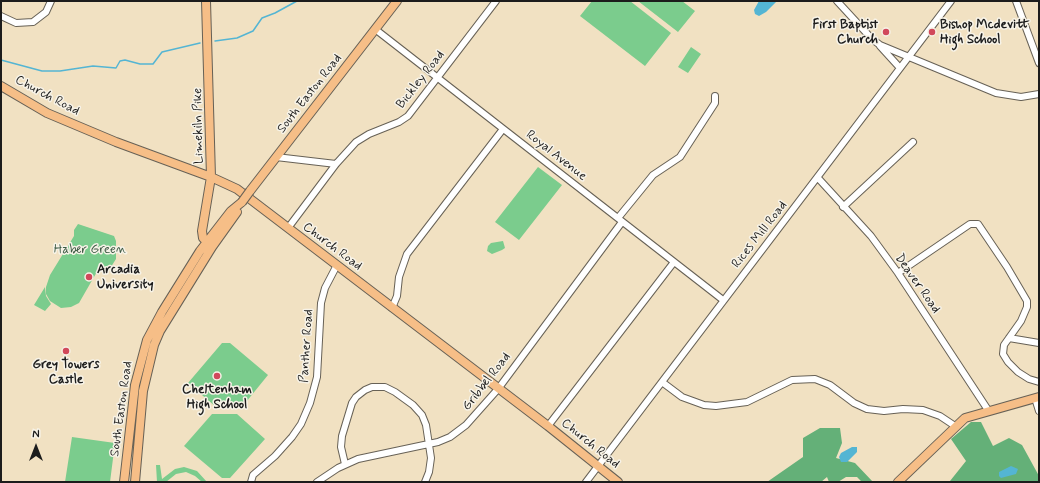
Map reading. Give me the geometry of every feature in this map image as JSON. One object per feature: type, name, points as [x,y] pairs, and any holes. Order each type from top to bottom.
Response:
[{"type":"main road","name":"Limekiln Pike","points":[[206,1],[212,177],[202,226],[203,238],[209,245]]},
{"type":"main road","name":"South Easton Road","points":[[124,482],[138,397],[149,359],[160,331],[209,245],[231,211],[242,202],[397,1]]},
{"type":"main road","name":"Church Road","points":[[1,86],[47,113],[138,151],[212,177],[237,189],[548,426],[618,482]]},
{"type":"main road","name":"South Easton Road","points":[[135,482],[138,397]]},
{"type":"main road","points":[[898,482],[965,418],[988,410],[1037,398]]},
{"type":"street","points":[[1,16],[16,23],[33,22],[46,12],[51,1]]},
{"type":"street","name":"Bickley Road","points":[[288,228],[336,164],[360,140],[405,119],[496,1]]},
{"type":"street","points":[[837,1],[900,68]]},
{"type":"street","name":"Rices Mill Road","points":[[586,482],[951,1]]},
{"type":"street","points":[[1016,1],[1039,64]]},
{"type":"street","name":"Royal Avenue","points":[[375,29],[723,300]]},
{"type":"street","points":[[878,43],[996,93],[1021,97],[1039,94]]},
{"type":"street","name":"Gribbel Road","points":[[317,482],[345,464],[369,456],[429,444],[450,437],[461,430],[498,388],[653,175],[680,157],[715,103],[715,96]]},
{"type":"street","points":[[392,308],[397,296],[399,277],[407,254],[503,128]]},
{"type":"street","points":[[843,207],[913,142]]},
{"type":"street","points":[[276,157],[336,164]]},
{"type":"street","name":"Deaver Road","points":[[818,178],[870,236],[898,273],[988,410]]},
{"type":"street","points":[[898,273],[970,224],[978,224],[1027,299],[1028,305],[1024,315],[1002,348],[1006,360],[1024,376],[1039,382]]},
{"type":"street","points":[[548,426],[674,262]]},
{"type":"street","name":"Panther Road","points":[[251,482],[253,475],[283,448],[306,415],[317,377],[320,311],[323,295],[337,265]]},
{"type":"street","points":[[1009,338],[1039,343]]},
{"type":"street","points":[[662,382],[682,397],[695,403],[716,406],[746,402],[792,380],[815,380],[830,385],[866,409],[884,411],[903,409],[923,410],[940,416],[955,426]]},
{"type":"street","points":[[345,464],[341,439],[350,407],[360,392],[372,387],[380,386],[391,389],[416,408],[426,424],[430,468],[425,482]]},
{"type":"street","points":[[1037,398],[1039,411]]},
{"type":"green space","points":[[592,1],[630,1],[671,33],[645,66],[580,16]]},
{"type":"green space","points":[[638,1],[682,1],[695,11],[678,32]]},
{"type":"green space","points":[[691,47],[701,54],[688,73],[678,67]]},
{"type":"green space","points":[[538,167],[562,185],[519,240],[495,222]]},
{"type":"green space","name":"Haber Green","points":[[78,224],[114,236],[116,241],[116,259],[109,270],[105,268],[98,270],[79,303],[71,307],[61,308],[50,301],[46,294],[46,287],[50,275],[74,236],[74,230]]},
{"type":"green space","points":[[503,241],[505,248],[502,250],[492,254],[487,251],[488,246],[491,243]]},
{"type":"green space","points":[[45,287],[46,296],[51,304],[45,311],[34,305]]},
{"type":"green space","points":[[222,343],[230,343],[268,375],[242,407],[216,407],[188,383]]},
{"type":"green space","points":[[212,414],[237,414],[265,439],[230,478],[222,478],[184,446]]},
{"type":"green space","points":[[971,422],[981,422],[993,446],[1009,438],[1022,445],[1039,476],[1039,482],[951,482],[950,481],[966,461],[951,439]]},
{"type":"green space","points":[[820,428],[840,428],[842,443],[836,458],[855,463],[873,482],[862,482],[857,477],[846,477],[838,482],[829,482],[827,477],[821,482],[767,482],[803,457],[803,438]]},
{"type":"green space","points":[[72,437],[115,443],[110,482],[65,482]]},
{"type":"green space","points":[[156,465],[160,465],[162,479],[175,469],[184,467],[197,471],[207,482],[202,482],[195,476],[186,472],[176,474],[166,482],[157,482]]},
{"type":"water","points":[[759,1],[777,1],[766,12],[759,16],[755,14],[754,10]]},
{"type":"water","points":[[852,447],[857,447],[857,452],[847,462],[841,462],[839,457],[841,453]]},
{"type":"water","points":[[1011,466],[1018,469],[1016,474],[1001,478],[999,476],[999,472]]},
{"type":"waterway","points":[[215,41],[237,38],[253,31],[262,18],[297,1]]},
{"type":"waterway","points":[[1,60],[42,71],[60,71],[93,66],[116,68],[120,61],[125,60],[140,64],[153,64],[162,52],[200,43]]},
{"type":"place","name":"First Baptist Church","points":[[886,32]]},
{"type":"place","name":"Bishop Mcdevitt High School","points":[[932,32]]},
{"type":"place","name":"Arcadia University","points":[[89,277]]},
{"type":"place","name":"Grey Towers Castle","points":[[66,351]]},
{"type":"place","name":"Cheltenham High School","points":[[217,376]]}]
